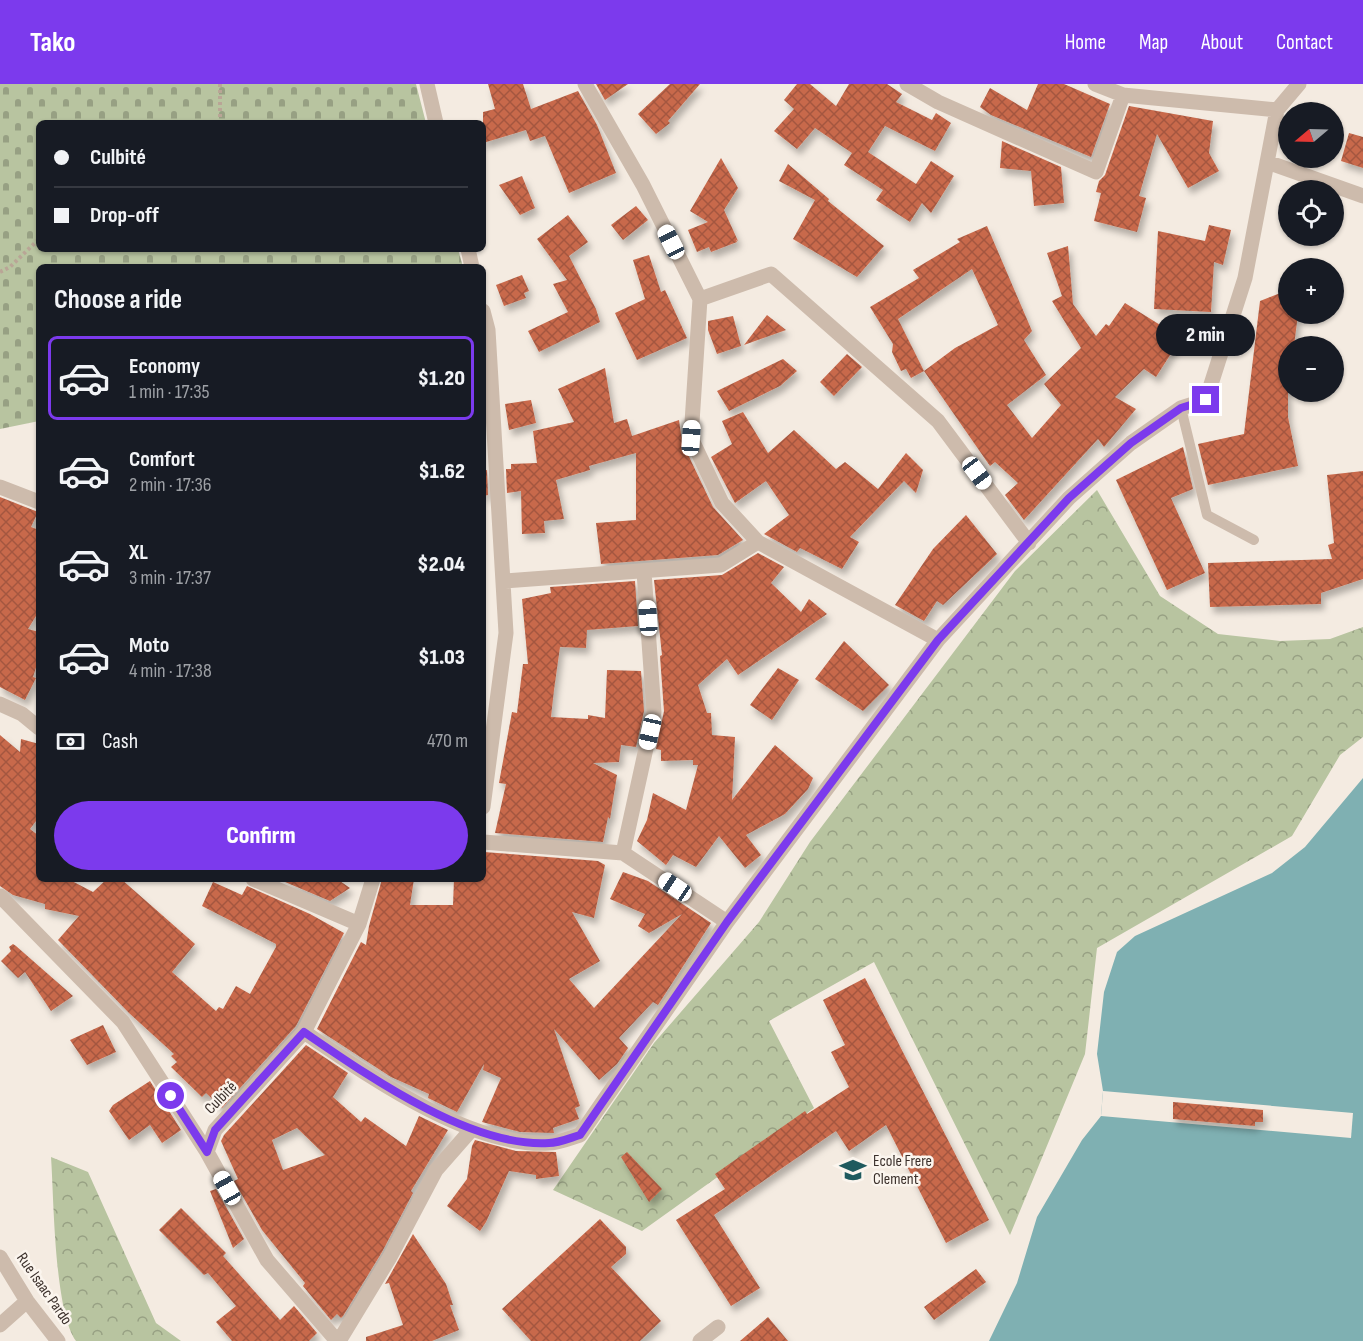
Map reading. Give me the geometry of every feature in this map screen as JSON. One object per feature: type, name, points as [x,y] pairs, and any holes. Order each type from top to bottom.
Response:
[{"type":"street","points":[[427,84],[435,120]]},
{"type":"street","points":[[585,84],[643,185],[700,299],[691,438],[722,503],[758,542],[938,640]]},
{"type":"street","points":[[907,84],[938,102],[1096,172],[1123,95]]},
{"type":"street","points":[[304,1032],[384,1085],[472,1129],[513,1140],[550,1143],[580,1135],[727,922],[938,640],[1069,498],[1122,450],[1181,408],[1206,400],[1245,278],[1277,110],[1299,84]]},
{"type":"street","points":[[1099,85],[1123,95],[1277,110]]},
{"type":"street","points":[[1267,162],[1363,196]]},
{"type":"street","points":[[700,299],[771,274],[938,421],[1029,543]]},
{"type":"street","points":[[486,322],[505,581],[506,633],[486,784]]},
{"type":"street","points":[[0,487],[36,501]]},
{"type":"street","points":[[505,581],[721,565],[758,542]]},
{"type":"street","points":[[623,853],[654,712],[644,572]]},
{"type":"street","points":[[0,704],[22,714],[36,726]]},
{"type":"street","points":[[486,842],[623,853],[727,922]]},
{"type":"street","points":[[260,882],[359,924]]},
{"type":"street","name":"Culbité","points":[[207,1152],[215,1130],[304,1032],[359,924],[372,882]]},
{"type":"street","name":"Culbité","points":[[0,897],[123,1022],[207,1152]]},
{"type":"street","points":[[207,1152],[267,1260],[338,1341],[390,1257],[436,1170],[472,1129]]},
{"type":"street","name":"Rue Isaac Pardo","points":[[0,1257],[27,1301],[58,1341]]},
{"type":"street","points":[[0,1325],[27,1301]]},
{"type":"street","points":[[700,1341],[718,1327]]},
{"type":"lane","points":[[1181,408],[1207,515],[1254,540]]},
{"type":"path","points":[[220,84],[220,120]]},
{"type":"path","points":[[0,272],[10,267],[36,242]]},
{"type":"green space","points":[[0,84],[416,84],[425,120],[36,120],[36,252],[459,252],[462,264],[36,264],[36,422],[0,429]]},
{"type":"green space","points":[[1097,490],[1160,596],[1218,634],[1280,641],[1330,639],[1363,627],[1363,737],[1340,755],[1292,836],[1097,948],[1085,1054],[1010,1235],[874,962],[769,1021],[814,1108],[642,1231],[553,1190],[654,1043],[759,922],[810,842],[1015,571]]},
{"type":"green space","points":[[51,1157],[88,1172],[156,1323],[181,1341],[76,1341],[63,1305],[59,1280]]},
{"type":"water","points":[[1363,778],[1363,1341],[989,1341],[1017,1283],[1037,1217],[1082,1140],[1101,1116],[1103,1091],[1097,1054],[1104,992],[1117,952],[1135,936],[1272,873],[1305,847]]},
{"type":"pier","points":[[1103,1091],[1353,1113],[1351,1138],[1101,1116]]},
{"type":"building","points":[[488,84],[523,84],[531,109],[578,91],[597,125],[616,173],[569,193],[545,136],[530,141],[526,130],[486,142],[486,120],[483,120],[483,112],[495,109]]},
{"type":"building","points":[[596,84],[628,84],[605,100]]},
{"type":"building","points":[[670,84],[700,84],[668,121],[670,123],[656,134],[638,114]]},
{"type":"building","points":[[797,84],[810,84],[836,106],[849,84],[887,84],[902,94],[896,102],[932,120],[936,113],[951,123],[935,151],[885,126],[868,152],[916,184],[931,161],[954,176],[931,213],[922,203],[910,222],[876,200],[883,190],[844,165],[852,153],[815,128],[797,149],[774,131],[794,109],[784,100]]},
{"type":"building","points":[[1038,84],[1064,84],[1110,104],[1091,157],[991,115],[980,107],[990,88],[1027,110]]},
{"type":"building","points":[[1129,106],[1213,121],[1209,153],[1219,171],[1188,188],[1157,134],[1139,196],[1146,198],[1137,232],[1094,221],[1101,193],[1096,192],[1099,181],[1105,175]]},
{"type":"building","points":[[1349,133],[1363,137],[1363,168],[1344,162],[1344,150]]},
{"type":"building","points":[[1002,141],[1061,167],[1064,203],[1034,206],[1031,171],[1000,168]]},
{"type":"building","points":[[721,158],[738,188],[724,210],[738,241],[711,252],[709,247],[697,252],[688,230],[708,222],[690,211]]},
{"type":"building","points":[[788,164],[829,199],[828,201],[884,246],[857,277],[793,239],[815,200],[779,181]]},
{"type":"building","points":[[522,176],[535,208],[520,215],[499,185]]},
{"type":"building","points":[[636,206],[648,220],[623,240],[611,225]]},
{"type":"building","points":[[568,215],[588,242],[569,256],[596,309],[600,322],[539,352],[528,331],[568,312],[553,284],[567,280],[537,239]]},
{"type":"building","points":[[1209,225],[1231,230],[1223,265],[1214,262],[1211,312],[1154,309],[1158,231],[1205,241]]},
{"type":"building","points":[[987,226],[1032,331],[1024,340],[1046,375],[1007,405],[1032,438],[1061,405],[1044,384],[1081,348],[1052,301],[1062,296],[1047,253],[1068,246],[1073,304],[1096,336],[1106,324],[1109,326],[1125,303],[1181,338],[1156,377],[1144,369],[1115,397],[1136,409],[1104,447],[1098,439],[1024,520],[1005,495],[1018,483],[995,462],[990,466],[924,371],[911,378],[906,369],[901,371],[892,352],[893,344],[870,307],[919,278],[913,270],[960,242],[957,239]],"holes":[[[972,269],[998,325],[955,348],[924,371],[898,319]]]},
{"type":"building","points":[[649,255],[661,292],[665,290],[687,338],[637,360],[615,313],[645,299],[633,260]]},
{"type":"building","points":[[522,275],[529,291],[524,293],[526,298],[504,306],[496,285]]},
{"type":"building","points":[[1278,294],[1278,324],[1297,324],[1295,336],[1278,336],[1278,402],[1288,402],[1288,417],[1298,466],[1208,485],[1198,444],[1244,434],[1260,301]]},
{"type":"building","points":[[767,315],[786,330],[744,345]]},
{"type":"building","points":[[733,316],[741,346],[717,354],[708,330],[708,321]]},
{"type":"building","points":[[847,354],[862,367],[834,396],[820,382]]},
{"type":"building","points":[[783,359],[797,371],[780,386],[729,411],[717,391]]},
{"type":"building","points":[[605,368],[614,423],[627,419],[632,436],[679,420],[682,442],[713,507],[743,540],[718,555],[601,564],[596,523],[636,520],[636,453],[589,466],[590,470],[556,480],[564,519],[544,521],[545,533],[522,534],[521,491],[507,493],[506,469],[511,469],[511,464],[537,463],[533,431],[574,422],[558,389]]},
{"type":"building","points":[[531,400],[536,423],[509,430],[505,404]]},
{"type":"building","points":[[743,412],[768,453],[794,430],[836,469],[845,462],[878,489],[906,453],[923,470],[916,493],[904,481],[850,537],[859,542],[842,569],[800,548],[797,552],[764,534],[789,515],[766,481],[735,503],[711,457],[732,444],[722,421]]},
{"type":"building","points":[[1183,447],[1193,489],[1171,498],[1205,573],[1167,590],[1116,480]]},
{"type":"building","points":[[486,470],[488,495],[486,495]]},
{"type":"building","points":[[1363,471],[1363,579],[1321,593],[1321,604],[1210,607],[1208,563],[1332,559],[1328,545],[1334,543],[1327,475]]},
{"type":"building","points":[[0,497],[36,511],[31,527],[36,529],[36,616],[28,629],[36,631],[36,668],[33,677],[36,678],[25,700],[0,687]]},
{"type":"building","points":[[966,515],[997,554],[943,605],[937,601],[924,621],[895,605],[933,549]]},
{"type":"building","points":[[758,553],[784,567],[771,583],[801,612],[809,599],[827,614],[738,675],[727,659],[698,685],[707,713],[711,713],[712,735],[735,737],[732,800],[775,745],[813,778],[808,789],[785,814],[746,835],[761,855],[745,868],[719,836],[696,867],[673,855],[666,865],[637,841],[647,820],[653,793],[686,810],[698,765],[693,765],[693,760],[661,761],[661,750],[656,749],[664,711],[660,656],[662,655],[654,580],[722,575]]},
{"type":"building","points":[[635,581],[638,626],[587,630],[586,648],[560,647],[554,690],[551,717],[588,719],[588,715],[605,718],[607,670],[641,671],[644,711],[636,747],[621,745],[619,762],[593,763],[617,775],[610,819],[608,817],[603,842],[495,833],[506,784],[499,783],[512,712],[517,713],[523,664],[528,664],[522,599],[551,593],[550,587]]},
{"type":"building","points":[[844,641],[889,685],[863,711],[815,679]]},
{"type":"building","points":[[778,668],[799,680],[772,720],[750,705]]},
{"type":"building","points":[[0,735],[20,752],[21,739],[36,743],[36,821],[30,829],[36,834],[36,882],[74,882],[93,892],[104,882],[124,882],[195,944],[172,972],[216,1011],[219,1007],[223,1009],[236,986],[250,994],[276,944],[202,906],[213,882],[242,895],[247,886],[310,914],[344,933],[296,1026],[222,1108],[206,1093],[202,1097],[171,1067],[177,1062],[171,1056],[174,1054],[129,1013],[58,940],[79,916],[45,909],[45,904],[13,895],[0,886]]},
{"type":"building","points":[[486,852],[598,861],[605,865],[594,918],[572,912],[600,961],[569,979],[594,1008],[682,914],[649,933],[638,926],[645,914],[610,899],[623,872],[648,881],[711,923],[658,1005],[653,1002],[619,1038],[628,1048],[617,1064],[599,1080],[554,1029],[580,1106],[575,1108],[579,1119],[553,1128],[554,1133],[520,1132],[482,1122],[501,1078],[483,1070],[484,1064],[457,1112],[428,1098],[429,1094],[391,1077],[317,1029],[361,942],[366,945],[381,882],[414,882],[410,905],[453,905],[454,882],[486,882]]},
{"type":"building","points":[[285,882],[341,882],[350,888],[330,901]]},
{"type":"building","points":[[13,944],[73,996],[51,1011],[25,972],[18,978],[1,961],[11,951],[9,947]]},
{"type":"building","points":[[865,978],[989,1220],[946,1243],[886,1125],[849,1151],[836,1131],[714,1215],[760,1288],[731,1306],[676,1220],[725,1189],[715,1174],[805,1111],[807,1114],[849,1087],[831,1052],[845,1045],[823,1000]]},
{"type":"building","points":[[103,1025],[116,1052],[87,1065],[70,1040]]},
{"type":"building","points":[[306,1045],[348,1073],[333,1097],[361,1122],[365,1117],[406,1146],[419,1116],[448,1130],[411,1191],[413,1193],[382,1252],[343,1316],[341,1318],[337,1314],[331,1320],[303,1286],[305,1283],[262,1230],[234,1181],[238,1179],[221,1141]],"holes":[[[297,1128],[325,1155],[283,1170],[272,1140]]]},
{"type":"building","points":[[150,1081],[181,1130],[162,1143],[150,1125],[129,1140],[109,1111],[113,1105]]},
{"type":"building","points":[[1173,1102],[1263,1110],[1263,1122],[1255,1122],[1255,1126],[1173,1119]]},
{"type":"building","points":[[475,1140],[516,1151],[556,1152],[559,1176],[536,1179],[536,1175],[509,1171],[480,1231],[447,1206],[467,1179]]},
{"type":"building","points":[[627,1152],[662,1189],[649,1202],[621,1157]]},
{"type":"building","points":[[216,1189],[244,1239],[233,1248],[210,1191]]},
{"type":"building","points":[[181,1208],[226,1253],[223,1256],[280,1320],[294,1306],[317,1333],[309,1341],[232,1341],[216,1322],[236,1306],[208,1273],[204,1275],[159,1230]]},
{"type":"building","points":[[600,1219],[626,1247],[626,1254],[611,1267],[661,1321],[640,1341],[531,1341],[502,1309]]},
{"type":"building","points":[[413,1234],[446,1284],[453,1305],[450,1305],[459,1330],[432,1341],[366,1341],[366,1337],[403,1325],[389,1283],[385,1284]]},
{"type":"building","points":[[976,1269],[986,1282],[934,1320],[924,1307]]},
{"type":"building","points":[[768,1317],[788,1341],[740,1341]]},
{"type":"place","name":"Ecole Frere Clement","points":[[853,1170]]},
{"type":"route","points":[[171,1096],[207,1152],[215,1130],[304,1032],[384,1085],[472,1129],[513,1140],[550,1143],[580,1135],[727,922],[938,640],[1069,498],[1131,443],[1181,408],[1206,400]]}]
